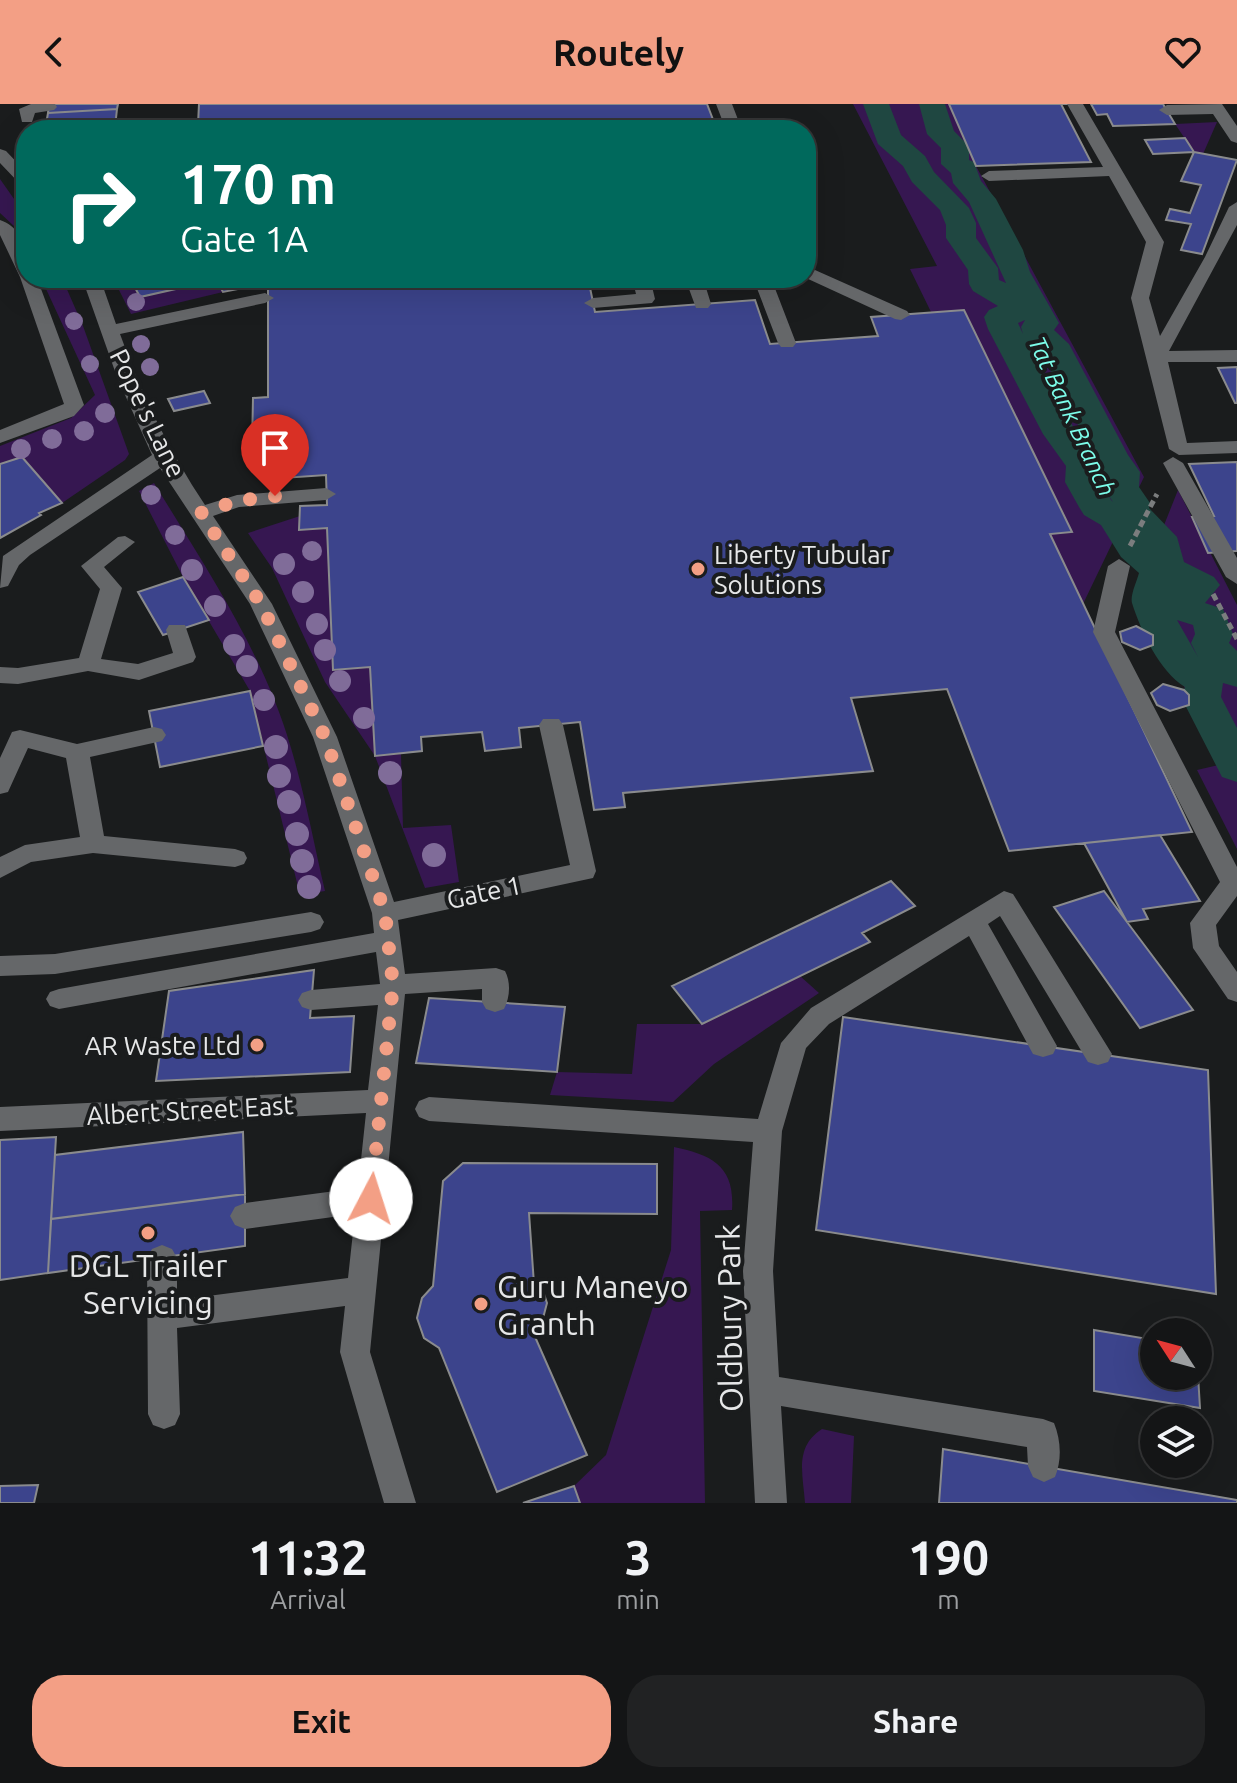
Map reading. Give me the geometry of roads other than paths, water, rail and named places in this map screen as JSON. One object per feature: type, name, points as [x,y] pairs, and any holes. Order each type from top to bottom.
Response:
[{"type":"street","points":[[1075,104],[1155,242],[1140,298],[1157,357],[1172,464],[1237,577]]},
{"type":"street","points":[[1167,110],[1216,106],[1237,138]]},
{"type":"street","points":[[27,115],[48,113]]},
{"type":"street","points":[[0,154],[16,171]]},
{"type":"street","points":[[989,176],[1114,171]]},
{"type":"street","points":[[1157,357],[1214,257],[1237,207]]},
{"type":"street","points":[[0,225],[16,248]]},
{"type":"street","points":[[816,276],[901,315]]},
{"type":"street","points":[[0,437],[67,412],[74,405],[32,288]]},
{"type":"street","name":"Pope's Lane","points":[[94,288],[126,377],[163,457],[261,604],[325,737],[385,913],[393,989],[355,1352],[400,1503]]},
{"type":"street","points":[[593,303],[647,303],[643,288]]},
{"type":"street","points":[[697,288],[702,304]]},
{"type":"street","points":[[766,288],[787,343]]},
{"type":"street","points":[[109,331],[265,298]]},
{"type":"street","points":[[1157,357],[1237,356]]},
{"type":"street","points":[[0,423],[71,394]]},
{"type":"street","points":[[1172,464],[1237,447]]},
{"type":"street","points":[[0,581],[10,561],[23,550],[163,457]]},
{"type":"street","points":[[201,513],[237,501],[326,494]]},
{"type":"street","points":[[88,664],[111,588],[92,566],[125,542]]},
{"type":"street","points":[[1119,566],[1104,632],[1233,883],[1203,923],[1206,948],[1237,992]]},
{"type":"street","points":[[0,675],[18,676],[88,664],[139,672],[185,657],[177,630]]},
{"type":"street","name":"Gate 1","points":[[385,913],[584,871],[551,725]]},
{"type":"street","points":[[0,786],[20,738],[77,752],[154,735]]},
{"type":"street","points":[[77,752],[93,844]]},
{"type":"street","points":[[0,869],[25,854],[93,844],[235,858]]},
{"type":"street","name":"Oldbury Park","points":[[771,1503],[758,1271],[768,1131],[794,1043],[820,1016],[1004,901],[1098,1054]]},
{"type":"street","points":[[973,921],[1043,1046]]},
{"type":"street","points":[[0,966],[55,964],[311,922]]},
{"type":"street","points":[[59,999],[388,940]]},
{"type":"street","points":[[311,1000],[496,978],[495,1002]]},
{"type":"street","name":"Albert Street East","points":[[0,1119],[380,1101]]},
{"type":"street","points":[[429,1109],[768,1131]]},
{"type":"street","points":[[245,1216],[371,1199]]},
{"type":"street","points":[[162,1258],[164,1414]]},
{"type":"street","points":[[162,1316],[361,1290]]},
{"type":"street","points":[[764,1389],[1043,1434],[1044,1466]]},
{"type":"waterway","name":"Tat Bank Branch","points":[[876,104],[888,138],[915,162],[922,176],[954,208],[955,217],[961,223],[961,238],[968,252],[983,268],[984,284],[1006,296],[1014,305],[1013,315],[1000,317],[1004,329],[1060,434],[1083,466],[1083,482],[1097,507],[1117,519],[1121,532],[1134,549],[1158,570],[1150,601],[1158,621],[1177,656],[1189,671],[1203,680],[1205,689],[1201,697],[1237,767]]},
{"type":"waterway","name":"Tat Bank Branch","points":[[932,104],[941,134],[955,146],[955,164],[964,168],[967,183],[982,199],[1008,250],[1015,272],[1043,323],[1037,327],[1040,333],[1037,336],[1053,344],[1112,458],[1123,472],[1121,487],[1132,503],[1131,510],[1159,537],[1167,566],[1175,574],[1201,585],[1179,607],[1210,618],[1214,634],[1210,643],[1237,674]]},
{"type":"place","name":"Liberty Tubular Solutions","points":[[698,569]]},
{"type":"place","name":"AR Waste Ltd","points":[[257,1045]]},
{"type":"place","name":"DGL Trailer Servicing","points":[[148,1233]]},
{"type":"place","name":"Guru Maneyo Granth","points":[[481,1304]]}]
